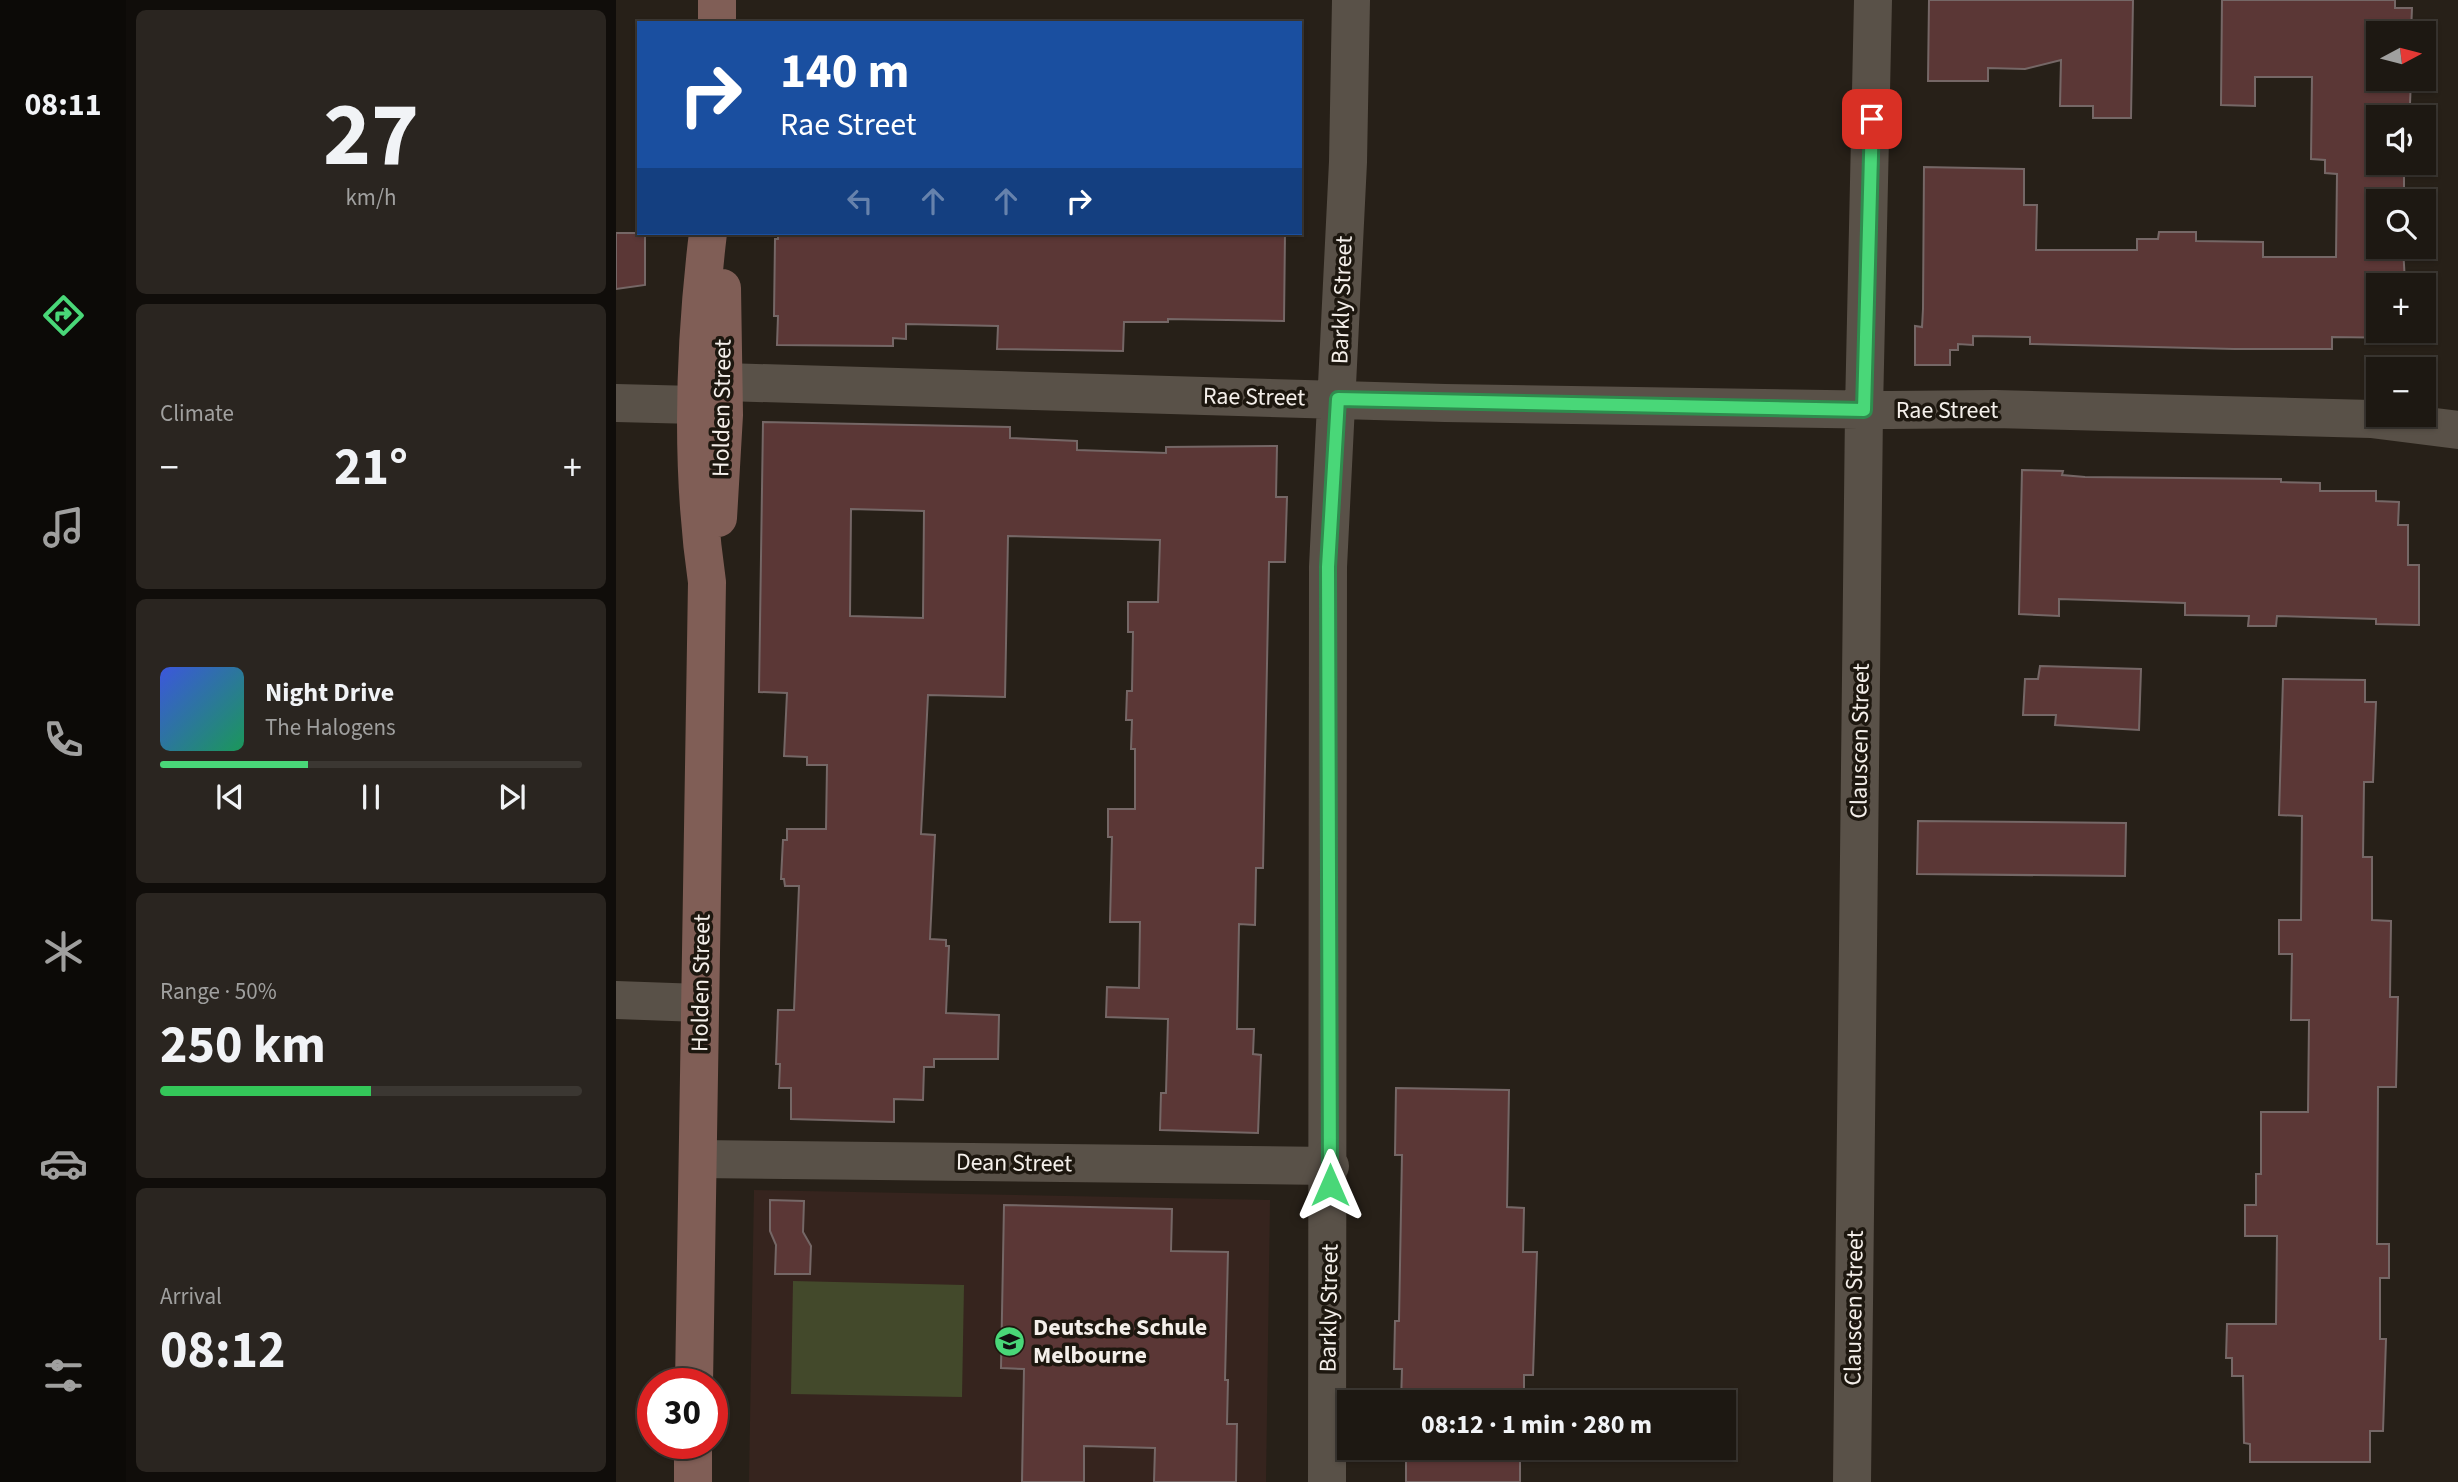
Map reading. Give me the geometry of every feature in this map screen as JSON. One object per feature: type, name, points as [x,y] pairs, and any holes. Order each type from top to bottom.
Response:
[{"type":"main road","points":[[717,21],[718,0]]},
{"type":"main road","name":"Holden Street","points":[[708,235],[697,342],[710,394]]},
{"type":"main road","name":"Holden Street","points":[[694,1368],[707,582],[698,523],[710,394],[718,235]]},
{"type":"main road","points":[[693,1459],[693,1482]]},
{"type":"street","name":"Barkly Street","points":[[1327,1482],[1330,1166],[1328,567],[1338,399],[1351,0]]},
{"type":"street","name":"Clauscen Street","points":[[1852,1482],[1864,410],[1873,0]]},
{"type":"street","name":"Rae Street","points":[[616,403],[710,394],[1338,399],[2366,417]]},
{"type":"street","points":[[2436,409],[2458,406]]},
{"type":"street","name":"Rae Street","points":[[2436,425],[2458,429]]},
{"type":"street","points":[[616,1000],[700,1003]]},
{"type":"street","name":"Dean Street","points":[[698,1159],[1330,1166]]},
{"type":"shaded area","name":"Deutsche Schule Melbourne","points":[[754,1190],[1270,1200],[1266,1482],[749,1482]]},
{"type":"green space","points":[[793,1281],[964,1285],[962,1397],[791,1394]]},
{"type":"building","points":[[1929,0],[2133,0],[2131,118],[2093,118],[2093,106],[2060,106],[2061,60],[2025,69],[1988,68],[1988,81],[1928,81]]},
{"type":"building","points":[[2222,0],[2395,0],[2395,8],[2412,8],[2411,21],[2366,21],[2366,91],[2411,91],[2410,104],[2366,105],[2366,175],[2404,175],[2404,189],[2366,189],[2366,259],[2404,259],[2404,273],[2366,273],[2366,337],[2332,337],[2332,349],[2234,349],[2030,344],[2030,337],[1973,336],[1973,345],[1958,344],[1958,350],[1950,350],[1950,365],[1915,365],[1915,326],[1922,327],[1923,309],[1924,167],[2024,169],[2024,205],[2037,205],[2036,250],[2137,250],[2137,239],[2158,239],[2159,232],[2196,232],[2196,241],[2263,242],[2263,257],[2336,257],[2337,174],[2325,173],[2325,160],[2311,159],[2312,77],[2255,77],[2255,106],[2221,105]]},
{"type":"building","points":[[616,233],[645,235],[645,285],[616,289]]},
{"type":"building","points":[[778,235],[1285,235],[1284,321],[1168,319],[1168,322],[1124,322],[1123,351],[997,349],[998,326],[906,324],[906,339],[893,338],[893,346],[777,345],[778,316],[774,316],[775,239],[778,239]]},
{"type":"building","points":[[763,422],[1010,427],[1010,438],[1077,441],[1077,450],[1166,453],[1166,447],[1277,446],[1276,497],[1287,497],[1285,562],[1269,562],[1263,868],[1256,868],[1255,925],[1239,924],[1237,1029],[1254,1029],[1253,1054],[1261,1055],[1258,1133],[1160,1130],[1161,1093],[1166,1093],[1168,1019],[1106,1017],[1107,987],[1139,988],[1140,922],[1110,922],[1112,837],[1108,837],[1108,809],[1135,809],[1135,749],[1131,749],[1132,720],[1126,720],[1127,691],[1132,691],[1133,632],[1128,632],[1128,602],[1158,602],[1160,540],[1008,536],[1005,697],[928,695],[921,834],[935,835],[930,939],[946,940],[946,946],[949,946],[946,1013],[999,1015],[998,1059],[934,1059],[934,1067],[924,1067],[923,1100],[894,1099],[894,1122],[791,1119],[791,1088],[779,1088],[780,1064],[776,1064],[778,1010],[794,1010],[799,886],[785,886],[784,879],[781,879],[783,840],[787,840],[787,829],[826,829],[827,765],[807,765],[807,757],[784,756],[787,693],[759,692]],"holes":[[[851,509],[924,511],[923,618],[850,616]]]},
{"type":"building","points":[[2022,470],[2063,471],[2062,475],[2085,477],[2281,479],[2281,482],[2320,483],[2320,491],[2376,491],[2376,501],[2399,502],[2398,525],[2408,525],[2408,565],[2419,565],[2419,625],[2376,624],[2376,619],[2277,616],[2276,626],[2248,626],[2249,616],[2185,615],[2185,603],[2059,599],[2059,616],[2019,614]]},
{"type":"building","points":[[2040,666],[2141,669],[2139,730],[2055,725],[2056,715],[2023,715],[2025,679],[2038,679]]},
{"type":"building","points":[[2283,679],[2365,680],[2365,702],[2376,702],[2373,782],[2364,782],[2363,857],[2372,857],[2372,920],[2391,921],[2390,997],[2398,997],[2396,1087],[2378,1087],[2377,1244],[2389,1244],[2389,1278],[2380,1278],[2380,1339],[2386,1339],[2383,1431],[2370,1431],[2370,1462],[2250,1462],[2250,1444],[2244,1443],[2243,1376],[2232,1376],[2232,1358],[2226,1358],[2227,1324],[2276,1324],[2277,1236],[2245,1236],[2245,1205],[2256,1205],[2256,1174],[2261,1174],[2261,1112],[2308,1112],[2309,1020],[2291,1020],[2292,954],[2279,954],[2279,920],[2301,920],[2302,816],[2279,815]]},
{"type":"building","points":[[1918,821],[2126,823],[2125,876],[1917,874]]},
{"type":"building","points":[[1396,1088],[1509,1090],[1507,1207],[1524,1208],[1523,1252],[1537,1252],[1533,1375],[1524,1375],[1524,1390],[1401,1390],[1402,1369],[1394,1369],[1395,1321],[1399,1321],[1402,1155],[1395,1155]]},
{"type":"building","points":[[770,1200],[804,1201],[803,1232],[811,1246],[810,1274],[775,1274],[776,1245],[770,1231]]},
{"type":"building","points":[[1004,1205],[1172,1209],[1171,1251],[1228,1252],[1225,1380],[1228,1380],[1227,1424],[1237,1424],[1236,1482],[1154,1482],[1155,1448],[1084,1446],[1084,1482],[1022,1482],[1024,1369],[1001,1368]]},
{"type":"building","points":[[1406,1460],[1520,1460],[1520,1482],[1406,1482]]},
{"type":"place","name":"Deutsche Schule Melbourne","points":[[1010,1341]]},
{"type":"route","points":[[1330,1185],[1328,567],[1338,399],[1864,410],[1872,119]]}]
